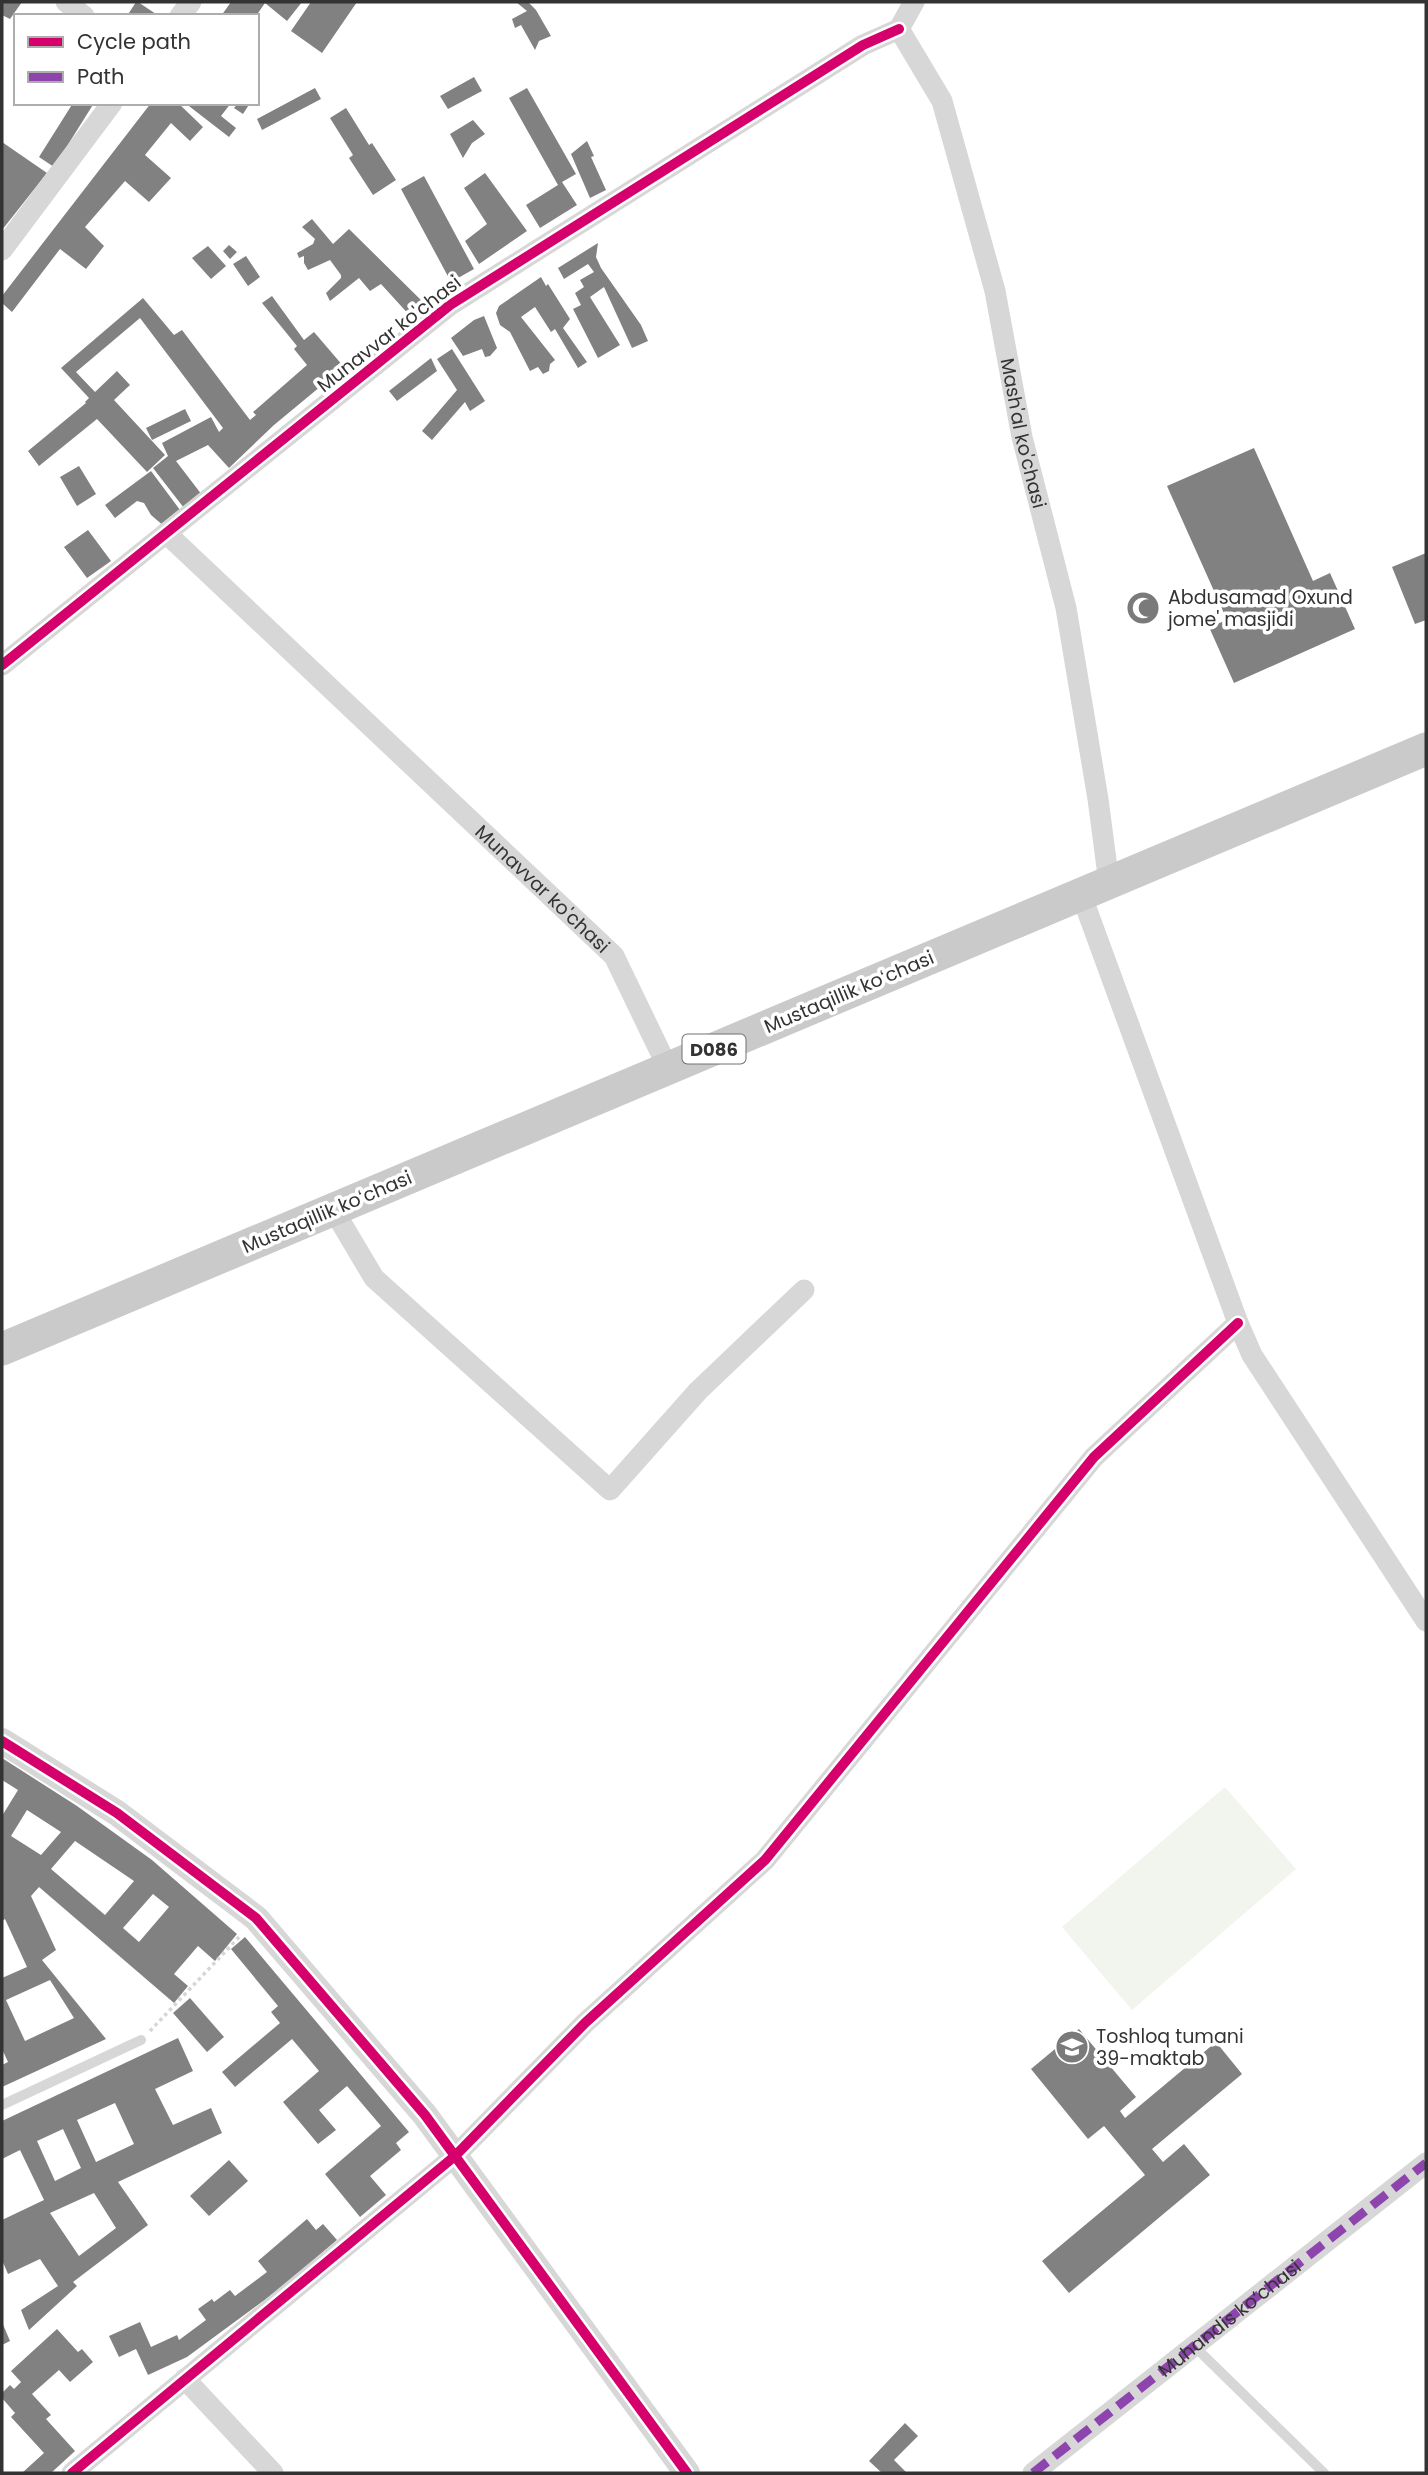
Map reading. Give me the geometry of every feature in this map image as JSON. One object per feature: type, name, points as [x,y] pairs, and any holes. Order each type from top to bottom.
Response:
[{"type":"main road","name":"Mustaqillik koʻchasi","points":[[2,1349],[1426,749]]},
{"type":"street","points":[[66,2],[81,14]]},
{"type":"street","points":[[899,29],[914,2]]},
{"type":"street","name":"Munavvar ko'chasi","points":[[2,665],[450,305],[863,46],[899,29]]},
{"type":"street","name":"Mash'al ko'chasi","points":[[899,29],[942,101],[995,291],[1022,438],[1066,608],[1098,799],[1095,888],[1238,1323],[1252,1355],[1426,1621]]},
{"type":"street","points":[[2,250],[111,105]]},
{"type":"street","name":"Munavvar ko'chasi","points":[[166,533],[614,956],[668,1068]]},
{"type":"street","points":[[333,1209],[374,1278],[610,1490],[698,1391],[804,1290]]},
{"type":"street","points":[[72,2473],[455,2156],[585,2023],[765,1860],[1094,1457],[1238,1323]]},
{"type":"street","points":[[2,1741],[117,1813],[256,1918],[425,2115],[687,2473]]},
{"type":"street","name":"Muhandis ko‘chasi","points":[[1033,2473],[1426,2163]]},
{"type":"street","points":[[185,2379],[273,2473]]},
{"type":"lane","points":[[2,2105],[141,2040]]},
{"type":"lane","points":[[1195,2346],[1324,2473]]},
{"type":"path","points":[[141,2040],[256,1918]]},
{"type":"shaded area","points":[[1225,1787],[1296,1869],[1132,2010],[1062,1927]]},
{"type":"building","points":[[2,2],[22,2],[10,19],[2,15]]},
{"type":"building","points":[[138,2],[156,14],[128,14]]},
{"type":"building","points":[[231,2],[302,2],[287,21],[265,3],[257,14],[222,14]]},
{"type":"building","points":[[311,2],[357,2],[322,53],[291,31]]},
{"type":"building","points":[[516,2],[528,2],[536,10],[551,36],[539,41],[535,50],[521,25],[515,28],[512,19],[527,11]]},
{"type":"building","points":[[474,77],[482,91],[448,109],[440,96]]},
{"type":"building","points":[[315,88],[321,99],[262,130],[257,119]]},
{"type":"building","points":[[527,88],[576,174],[562,182],[577,205],[540,228],[526,205],[558,185],[509,98]]},
{"type":"building","points":[[72,105],[93,105],[54,167],[39,157]]},
{"type":"building","points":[[149,105],[180,105],[203,127],[190,141],[171,123],[145,155],[171,178],[149,202],[125,181],[85,227],[104,246],[86,269],[60,249],[12,312],[2,303],[2,296]]},
{"type":"building","points":[[188,105],[229,105],[221,116],[236,128],[229,137]]},
{"type":"building","points":[[236,105],[249,105],[243,114],[234,108]]},
{"type":"building","points":[[346,108],[369,145],[372,143],[396,180],[373,195],[349,158],[353,155],[330,118]]},
{"type":"building","points":[[473,120],[485,134],[472,143],[463,158],[450,134]]},
{"type":"building","points":[[587,141],[606,190],[590,198],[571,154]]},
{"type":"building","points":[[2,142],[47,173],[2,230]]},
{"type":"building","points":[[485,173],[527,231],[479,264],[465,241],[487,224],[464,188]]},
{"type":"building","points":[[424,176],[474,269],[451,282],[401,189]]},
{"type":"building","points":[[312,219],[333,244],[349,229],[425,304],[412,318],[381,284],[370,291],[359,278],[330,301],[326,293],[341,275],[330,260],[308,270],[304,256],[299,258],[297,253],[313,244],[315,239],[302,227]]},
{"type":"building","points":[[598,243],[596,257],[601,268],[641,325],[648,341],[632,348],[604,287],[590,297],[620,345],[598,358],[573,309],[581,305],[575,293],[584,287],[580,280],[594,272],[588,264],[564,279],[558,268]]},
{"type":"building","points":[[229,245],[237,252],[230,259],[223,251]]},
{"type":"building","points":[[208,246],[226,266],[211,279],[192,258]]},
{"type":"building","points":[[246,256],[260,277],[248,286],[233,264]]},
{"type":"building","points":[[541,277],[570,319],[563,328],[587,362],[578,368],[555,329],[551,332],[535,307],[521,317],[555,360],[550,364],[549,371],[543,374],[538,367],[530,371],[510,332],[500,325],[496,313],[499,306]]},
{"type":"building","points":[[272,296],[304,340],[314,332],[344,367],[274,425],[229,468],[208,445],[176,461],[202,495],[184,508],[153,468],[168,456],[162,443],[211,417],[219,432],[223,428],[140,318],[76,372],[95,392],[117,371],[130,385],[114,400],[165,455],[147,472],[97,419],[39,466],[28,451],[89,398],[61,368],[143,298],[174,335],[182,330],[250,420],[256,415],[253,412],[307,365],[294,349],[297,346],[262,303]]},
{"type":"building","points":[[484,316],[497,348],[490,356],[485,357],[482,349],[463,356],[451,338],[474,320]]},
{"type":"building","points":[[452,349],[485,401],[470,411],[465,402],[432,440],[422,431],[457,390],[437,359]]},
{"type":"building","points":[[431,358],[437,371],[397,401],[389,391]]},
{"type":"building","points":[[185,409],[191,421],[152,440],[146,428]]},
{"type":"building","points":[[1254,448],[1313,581],[1330,573],[1355,629],[1234,683],[1209,627],[1227,620],[1167,486]]},
{"type":"building","points":[[79,466],[96,494],[77,506],[60,477]]},
{"type":"building","points":[[151,471],[183,514],[165,527],[151,515],[144,503],[137,501],[115,518],[105,505]]},
{"type":"building","points":[[88,530],[111,561],[87,578],[64,547]]},
{"type":"building","points":[[1426,553],[1426,620],[1415,624],[1392,567]]},
{"type":"building","points":[[2,1758],[77,1806],[152,1860],[237,1934],[215,1961],[198,1946],[174,1974],[188,1986],[174,2003],[39,1887],[31,1896],[56,1950],[42,1960],[106,2039],[2,2087],[2,2065],[8,2062],[2,2049],[2,1978],[27,1967],[5,1919],[2,1921],[2,1816],[18,1790],[2,1780]],"holes":[[[27,1810],[61,1832],[41,1855],[11,1836]],[[75,1841],[134,1881],[105,1915],[51,1869]],[[153,1894],[169,1907],[139,1942],[123,1928]],[[50,1980],[74,2018],[25,2041],[6,2000]]]},
{"type":"building","points":[[245,1937],[409,2132],[396,2143],[401,2150],[370,2176],[386,2195],[360,2217],[325,2174],[381,2126],[347,2086],[319,2110],[336,2130],[318,2144],[283,2102],[319,2071],[292,2039],[235,2087],[222,2072],[280,2023],[271,2012],[278,2006],[231,1949]]},
{"type":"building","points":[[190,1998],[224,2037],[207,2052],[173,2013]]},
{"type":"building","points":[[1079,2029],[1136,2097],[1120,2111],[1125,2118],[1216,2042],[1242,2074],[1152,2149],[1163,2162],[1184,2144],[1210,2175],[1069,2293],[1042,2261],[1145,2175],[1104,2126],[1088,2139],[1031,2069]]},
{"type":"building","points":[[178,2038],[193,2071],[155,2089],[173,2125],[211,2108],[222,2133],[118,2182],[148,2225],[73,2282],[77,2286],[29,2330],[21,2310],[58,2286],[40,2259],[8,2274],[2,2260],[2,2220],[44,2200],[20,2150],[2,2159],[2,2121]],"holes":[[[115,2103],[134,2144],[96,2162],[77,2120]],[[63,2129],[81,2168],[55,2181],[37,2141]],[[94,2193],[116,2228],[79,2256],[50,2213]]]},
{"type":"building","points":[[229,2160],[248,2181],[209,2216],[190,2196]]},
{"type":"building","points":[[307,2219],[316,2230],[323,2224],[337,2240],[281,2288],[187,2357],[148,2375],[136,2349],[119,2357],[109,2336],[140,2322],[151,2347],[177,2335],[179,2340],[206,2320],[198,2309],[212,2299],[214,2302],[230,2290],[235,2296],[267,2272],[258,2261]]},
{"type":"building","points":[[2,2322],[10,2341],[2,2345]]},
{"type":"building","points":[[57,2329],[78,2352],[82,2349],[93,2362],[70,2382],[59,2370],[32,2394],[51,2415],[46,2419],[75,2451],[51,2473],[22,2473],[44,2453],[11,2417],[15,2413],[2,2398],[2,2393],[10,2385],[14,2389],[21,2382],[11,2371]]},
{"type":"building","points":[[905,2423],[918,2436],[894,2460],[907,2473],[882,2473],[869,2461]]},
{"type":"marked path","points":[[1033,2473],[1426,2163]]},
{"type":"cycle path","points":[[2,665],[450,305],[863,45],[899,29]]},
{"type":"cycle path","points":[[72,2473],[455,2156],[585,2023],[765,1860],[1094,1457],[1238,1323]]},
{"type":"cycle path","points":[[2,1741],[117,1813],[256,1918],[425,2115],[687,2473]]},
{"type":"place","name":"Abdusamad Oxund jome' masjidi","points":[[1143,608]]},
{"type":"place","name":"Toshloq tumani 39-maktab","points":[[1072,2047]]}]
